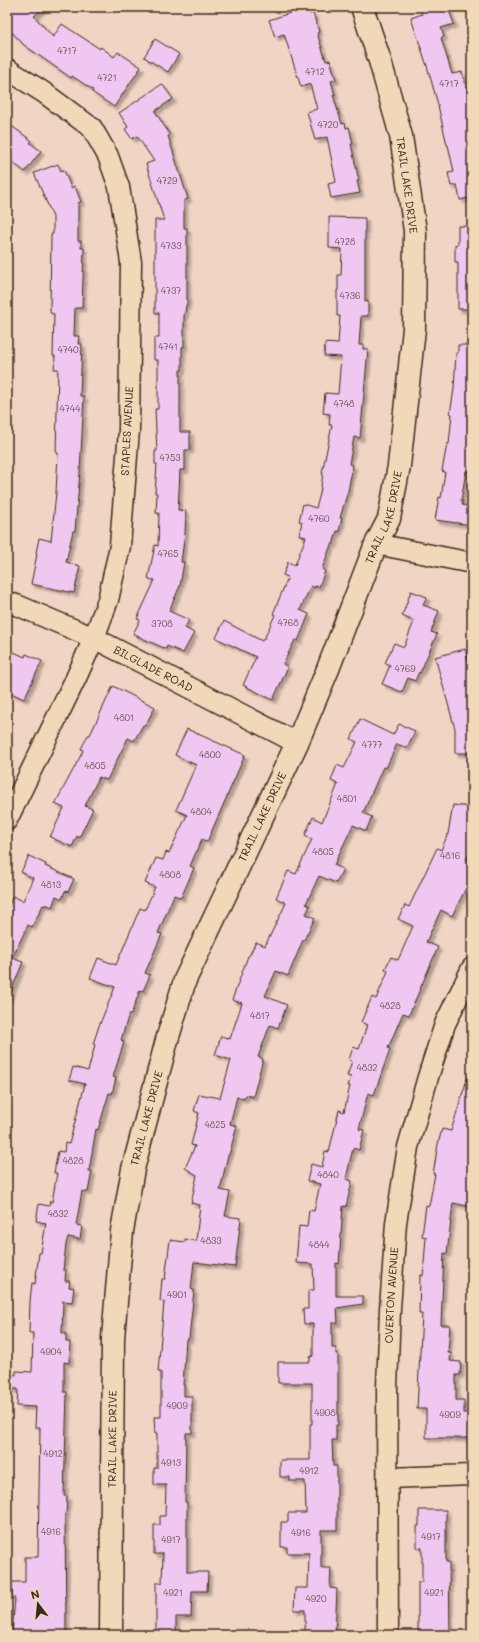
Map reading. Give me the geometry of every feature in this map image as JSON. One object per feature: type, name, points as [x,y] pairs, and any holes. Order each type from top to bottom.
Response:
[{"type":"street","name":"TRAIL LAKE DRIVE","points":[[110,1635],[113,1338],[122,1231],[133,1169],[167,1040],[185,980],[297,743],[339,643],[376,544],[389,519],[399,466],[414,329],[415,231],[401,136],[380,61],[362,7]]},
{"type":"street","name":"STAPLES AVENUE","points":[[7,69],[43,92],[92,128],[108,156],[119,187],[131,262],[128,438],[120,546],[108,600],[94,638],[7,820]]},
{"type":"street","points":[[376,544],[472,563]]},
{"type":"street","name":"BILGLADE ROAD","points":[[7,602],[94,638],[297,743]]},
{"type":"street","name":"OVERTON AVENUE","points":[[388,1635],[387,1387],[396,1223],[408,1147],[428,1077],[445,1024],[472,968]]},
{"type":"street","points":[[388,1478],[472,1475]]},
{"type":"building","points":[[7,7],[45,7],[34,16],[53,37],[62,24],[100,49],[101,47],[114,57],[118,52],[141,67],[114,107],[92,92],[93,90],[72,76],[71,78],[24,45],[7,27]]},
{"type":"building","points":[[308,7],[310,14],[313,13],[319,32],[317,33],[326,61],[330,60],[336,80],[331,81],[335,95],[333,95],[342,124],[345,123],[346,128],[349,127],[360,193],[331,198],[328,184],[336,182],[327,137],[315,140],[307,112],[317,109],[310,84],[301,87],[284,34],[275,37],[269,20]]},
{"type":"building","points":[[419,7],[448,7],[454,24],[441,28],[444,37],[441,38],[452,74],[462,72],[472,106],[472,147],[469,147],[472,160],[472,197],[460,200],[457,185],[451,186],[448,173],[454,172],[448,145],[427,66],[411,18],[422,14]]},
{"type":"building","points":[[155,39],[179,54],[168,72],[144,57]]},
{"type":"building","points":[[162,84],[173,99],[155,111],[170,135],[168,136],[188,199],[184,200],[184,228],[187,228],[187,305],[184,313],[184,347],[182,347],[182,370],[180,370],[180,432],[190,432],[190,450],[185,450],[185,470],[180,470],[178,510],[186,511],[181,562],[184,562],[180,586],[169,611],[189,620],[185,628],[194,633],[183,653],[167,646],[166,649],[133,634],[140,620],[137,619],[155,580],[148,579],[155,545],[158,546],[159,513],[156,513],[157,493],[155,493],[157,464],[155,464],[155,451],[157,451],[155,409],[158,409],[158,360],[154,360],[154,338],[159,338],[159,313],[155,313],[155,220],[164,220],[146,164],[154,161],[137,136],[132,139],[125,129],[128,127],[119,113]]},
{"type":"building","points":[[13,127],[32,141],[30,143],[41,151],[25,172],[7,158],[7,134]]},
{"type":"building","points":[[58,164],[61,171],[64,170],[71,188],[75,186],[81,202],[78,203],[78,241],[81,241],[81,248],[84,248],[82,308],[75,308],[74,336],[79,336],[78,344],[82,344],[80,396],[84,396],[80,472],[75,531],[73,531],[66,562],[80,566],[74,593],[31,584],[39,538],[51,541],[58,453],[56,453],[58,369],[54,369],[54,314],[50,313],[51,234],[53,234],[53,217],[34,173]]},
{"type":"building","points":[[329,217],[365,218],[365,302],[368,301],[368,316],[361,316],[359,345],[363,345],[363,349],[368,349],[360,438],[354,437],[349,464],[353,465],[348,491],[340,518],[342,518],[339,532],[337,531],[333,545],[331,545],[322,569],[325,571],[319,587],[315,586],[315,588],[311,586],[300,610],[309,614],[298,641],[295,640],[283,664],[288,667],[273,700],[243,685],[256,657],[216,638],[224,621],[262,641],[264,639],[275,615],[273,614],[288,577],[283,575],[288,562],[295,565],[306,537],[299,535],[302,522],[299,521],[303,504],[316,508],[320,494],[322,473],[332,425],[329,425],[330,414],[323,413],[325,393],[338,394],[341,357],[324,356],[325,343],[338,344],[340,316],[337,316],[337,290],[338,275],[341,275],[342,249],[329,248]]},
{"type":"building","points":[[458,226],[472,226],[472,309],[458,309],[458,262],[455,262],[455,245],[458,244]]},
{"type":"building","points":[[458,345],[472,345],[472,456],[469,472],[466,471],[461,501],[463,501],[462,505],[472,507],[472,525],[435,520],[439,497],[441,498],[445,472],[442,471],[447,444],[449,444],[452,414],[450,414]]},
{"type":"building","points":[[411,591],[427,597],[423,605],[439,611],[431,632],[437,634],[420,673],[419,672],[415,681],[408,678],[402,692],[382,684],[390,665],[385,663],[394,643],[404,647],[414,621],[402,616]]},
{"type":"building","points":[[7,649],[25,657],[26,654],[42,661],[24,699],[7,691]]},
{"type":"building","points":[[465,649],[472,675],[472,753],[455,753],[455,729],[435,657]]},
{"type":"building","points":[[113,686],[155,707],[145,726],[143,725],[134,741],[128,738],[107,780],[99,777],[85,806],[93,809],[79,838],[77,836],[72,847],[50,837],[64,808],[55,804],[81,755],[83,750],[81,749],[88,735],[90,735]]},
{"type":"building","points":[[360,719],[393,735],[399,724],[415,731],[407,748],[397,744],[386,768],[383,767],[363,813],[372,817],[366,831],[353,825],[334,865],[343,869],[336,883],[319,876],[306,904],[310,906],[306,914],[315,918],[303,940],[288,976],[276,971],[265,996],[287,1005],[278,1028],[270,1025],[258,1057],[263,1059],[253,1097],[246,1095],[244,1099],[237,1097],[230,1124],[237,1126],[228,1155],[220,1190],[230,1192],[225,1216],[241,1218],[235,1267],[194,1262],[191,1289],[194,1290],[189,1339],[186,1339],[183,1385],[184,1396],[192,1396],[192,1433],[186,1433],[185,1502],[187,1502],[187,1572],[208,1572],[207,1591],[192,1591],[191,1617],[176,1617],[176,1635],[156,1635],[156,1583],[162,1583],[163,1554],[154,1554],[154,1525],[160,1525],[160,1516],[165,1516],[166,1485],[154,1485],[154,1468],[157,1468],[157,1433],[155,1434],[154,1417],[161,1417],[161,1372],[158,1372],[164,1302],[160,1301],[162,1279],[165,1279],[170,1240],[185,1242],[185,1239],[196,1241],[200,1205],[191,1203],[197,1175],[185,1168],[195,1146],[191,1145],[199,1113],[194,1111],[199,1094],[220,1098],[231,1060],[215,1055],[221,1036],[230,1039],[242,1003],[232,1000],[248,956],[256,942],[265,946],[286,903],[276,898],[288,871],[296,874],[312,839],[305,835],[313,817],[322,822],[338,784],[331,781],[337,765],[344,768],[357,742],[351,739]]},
{"type":"building","points":[[187,729],[245,755],[207,842],[202,839],[190,866],[194,868],[181,898],[174,895],[158,933],[162,934],[145,973],[150,975],[143,991],[140,990],[131,1015],[129,1014],[121,1040],[124,1042],[113,1077],[116,1078],[112,1094],[109,1093],[98,1130],[96,1129],[89,1171],[92,1171],[88,1192],[82,1191],[76,1225],[82,1226],[80,1239],[68,1237],[66,1244],[63,1270],[66,1270],[65,1281],[70,1281],[69,1287],[74,1288],[72,1302],[63,1301],[62,1333],[66,1333],[66,1342],[70,1342],[69,1363],[64,1362],[64,1392],[67,1392],[64,1496],[67,1496],[65,1515],[66,1635],[12,1635],[15,1598],[12,1598],[12,1582],[25,1582],[25,1557],[38,1557],[40,1427],[35,1427],[36,1407],[17,1406],[18,1389],[7,1389],[7,1374],[16,1375],[16,1371],[32,1372],[33,1333],[29,1333],[30,1301],[32,1283],[35,1284],[39,1253],[41,1253],[46,1223],[36,1221],[39,1204],[49,1206],[50,1201],[52,1202],[57,1173],[54,1173],[58,1151],[64,1152],[65,1143],[69,1144],[85,1084],[69,1080],[73,1067],[88,1071],[95,1045],[93,1044],[115,987],[90,978],[98,958],[116,965],[140,908],[145,910],[155,887],[145,883],[156,858],[163,860],[166,852],[169,853],[187,815],[176,810],[196,765],[175,755]]},
{"type":"building","points":[[453,805],[472,807],[472,848],[465,862],[472,866],[472,876],[452,916],[441,910],[426,942],[438,947],[409,1015],[403,1013],[388,1048],[390,1049],[374,1095],[368,1093],[359,1129],[364,1130],[359,1150],[353,1148],[346,1179],[352,1181],[346,1207],[343,1206],[339,1264],[336,1263],[336,1296],[363,1296],[363,1304],[337,1308],[338,1323],[332,1323],[332,1348],[336,1348],[336,1354],[338,1354],[338,1425],[336,1425],[336,1440],[332,1440],[333,1466],[337,1466],[337,1530],[321,1530],[321,1568],[331,1568],[330,1588],[337,1589],[335,1635],[305,1635],[305,1610],[294,1610],[295,1588],[308,1588],[309,1553],[287,1553],[287,1547],[281,1547],[281,1522],[288,1522],[288,1513],[306,1513],[305,1481],[290,1481],[290,1477],[280,1477],[280,1460],[310,1460],[312,1383],[278,1383],[278,1362],[310,1362],[310,1357],[313,1356],[313,1324],[304,1324],[303,1309],[308,1309],[308,1290],[314,1290],[313,1264],[296,1263],[299,1226],[307,1227],[309,1210],[314,1211],[320,1184],[307,1181],[311,1164],[322,1167],[325,1151],[329,1152],[339,1110],[344,1112],[350,1086],[348,1086],[351,1077],[347,1076],[352,1061],[349,1060],[353,1047],[359,1049],[367,1025],[361,1022],[372,997],[376,999],[388,971],[385,969],[391,957],[398,960],[413,926],[398,919],[405,905],[409,907],[437,848],[441,850],[448,834]]},
{"type":"building","points":[[29,856],[46,864],[45,866],[74,879],[68,892],[65,891],[62,899],[56,896],[52,907],[46,904],[45,906],[43,905],[32,927],[28,925],[12,958],[23,962],[7,1001],[7,909],[13,896],[23,901],[33,878],[21,872]]},
{"type":"building","points":[[468,1076],[472,1076],[472,1207],[453,1203],[447,1254],[444,1253],[441,1325],[450,1325],[448,1353],[451,1353],[450,1361],[461,1362],[460,1375],[456,1375],[456,1400],[464,1400],[464,1413],[471,1413],[471,1438],[426,1438],[426,1409],[417,1409],[422,1314],[419,1314],[420,1275],[423,1276],[426,1237],[422,1236],[426,1205],[429,1206],[435,1174],[433,1174],[438,1144],[442,1129],[451,1131]]},
{"type":"building","points":[[419,1510],[446,1510],[446,1562],[449,1562],[450,1635],[418,1635],[418,1582],[422,1582],[422,1548],[417,1548]]}]
